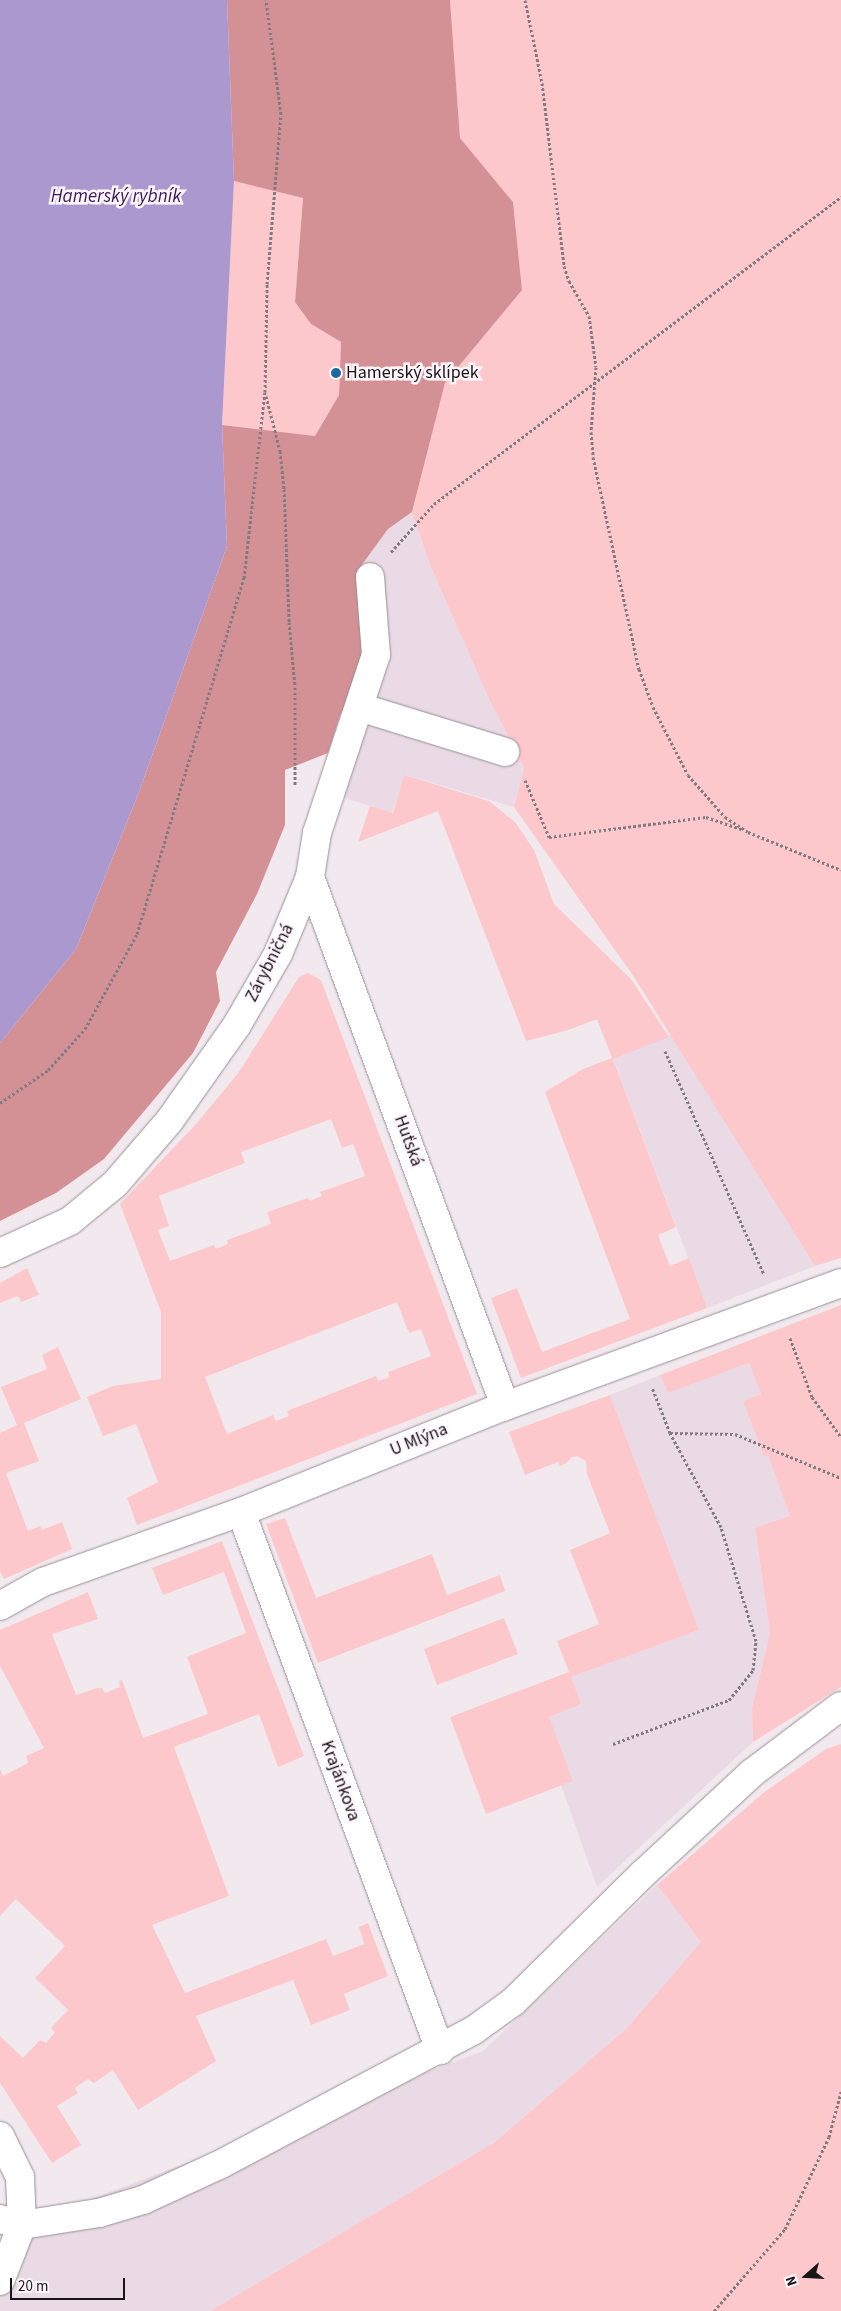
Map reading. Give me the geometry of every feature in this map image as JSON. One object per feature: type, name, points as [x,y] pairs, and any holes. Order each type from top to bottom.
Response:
[{"type":"street","name":"Zárybničná","points":[[0,1253],[86,1211],[115,1184],[170,1120],[237,1025],[278,954],[310,877],[317,833],[376,655],[370,577]]},
{"type":"street","points":[[359,707],[505,752]]},
{"type":"street","name":"Huťská","points":[[310,877],[505,1406]]},
{"type":"street","name":"U Mlýna","points":[[0,1606],[43,1582],[241,1512],[505,1406],[841,1283]]},
{"type":"street","name":"Krajánkova","points":[[241,1512],[440,2050]]},
{"type":"street","points":[[11,2222],[100,2213],[143,2200],[221,2164],[440,2050],[513,2002],[644,1873],[752,1773],[841,1706]]},
{"type":"street","points":[[0,2136],[20,2177],[0,2281]]},
{"type":"path","points":[[0,1103],[48,1070],[85,1029],[99,1009],[137,934],[244,578],[265,392],[267,284],[281,114],[266,0]]},
{"type":"path","points":[[525,0],[542,82],[564,266],[569,281],[589,316],[596,367],[593,383],[593,457],[639,670],[656,715],[688,776],[725,817],[748,832]]},
{"type":"path","points":[[370,577],[434,504],[841,197]]},
{"type":"path","points":[[265,392],[280,451],[284,489],[289,622],[296,687],[295,788]]},
{"type":"path","points":[[505,752],[518,763],[549,837],[706,817],[841,870]]},
{"type":"path","points":[[665,1051],[777,1306]]},
{"type":"path","points":[[792,1343],[812,1397],[841,1437]]},
{"type":"path","points":[[613,1744],[729,1700],[753,1670],[756,1640],[721,1527],[670,1433],[641,1356]]},
{"type":"path","points":[[670,1433],[735,1434],[841,1478]]},
{"type":"path","points":[[714,2311],[785,2229],[829,2137],[841,2092]]},
{"type":"shaded area","points":[[227,0],[450,0],[460,138],[513,202],[522,290],[445,383],[412,512],[388,529],[361,566],[366,610],[363,679],[340,715],[328,753],[285,770],[285,825],[257,894],[216,972],[220,1001],[193,1053],[104,1159],[56,1193],[0,1221],[0,1043],[76,949],[139,792],[227,546],[222,425],[315,436],[339,395],[341,342],[311,324],[295,302],[303,198],[234,181]]},
{"type":"shaded area","points":[[450,0],[841,0],[841,1258],[815,1266],[634,977],[514,807],[524,767],[489,699],[430,565],[412,512],[445,383],[522,290],[513,202],[460,138]]},
{"type":"shaded area","points":[[234,181],[303,198],[295,302],[311,324],[341,342],[339,395],[315,436],[222,425]]},
{"type":"shaded area","points":[[412,512],[430,565],[489,699],[524,767],[514,807],[405,775],[392,813],[345,798],[356,760],[328,753],[340,715],[363,679],[366,610],[361,566],[388,529]]},
{"type":"shaded area","points":[[404,775],[489,801],[515,822],[534,850],[554,904],[631,979],[669,1037],[613,1059],[676,1227],[658,1235],[670,1266],[689,1258],[707,1308],[521,1378],[491,1298],[517,1288],[542,1352],[630,1319],[545,1092],[583,1069],[612,1058],[597,1019],[568,1030],[526,1041],[438,811],[358,842],[370,806],[393,813]]},
{"type":"shaded area","points":[[308,973],[321,980],[477,1394],[137,1525],[127,1498],[158,1482],[136,1424],[103,1436],[87,1397],[113,1386],[161,1379],[161,1312],[120,1204],[197,1123],[239,1072],[299,977]],"holes":[[[331,1119],[342,1148],[353,1144],[365,1176],[320,1192],[322,1196],[310,1201],[308,1198],[267,1212],[271,1224],[227,1240],[228,1244],[216,1249],[214,1245],[170,1261],[158,1230],[169,1226],[159,1196],[245,1163],[241,1152]],[[397,1302],[409,1333],[421,1329],[431,1356],[388,1372],[390,1377],[378,1381],[376,1376],[287,1411],[289,1416],[276,1421],[273,1415],[227,1434],[205,1377]]]},
{"type":"shaded area","points":[[671,1034],[815,1266],[707,1308],[613,1058]]},
{"type":"shaded area","points":[[27,1268],[39,1295],[21,1302],[18,1296],[0,1303],[0,1283]]},
{"type":"shaded area","points":[[841,1305],[841,1687],[753,1742],[752,1708],[770,1633],[755,1528],[790,1516],[768,1455],[764,1456],[743,1401],[761,1394],[749,1363],[668,1393],[660,1375]]},
{"type":"shaded area","points":[[58,1347],[81,1399],[24,1423],[39,1461],[6,1473],[28,1531],[40,1526],[42,1530],[62,1522],[72,1549],[4,1579],[0,1571],[0,1433],[17,1425],[1,1387],[47,1369],[42,1355]]},
{"type":"shaded area","points":[[749,1363],[761,1394],[743,1401],[764,1456],[768,1454],[790,1516],[755,1529],[770,1633],[752,1708],[753,1742],[597,1887],[561,1785],[573,1781],[548,1717],[580,1704],[571,1677],[699,1630],[610,1395],[660,1375],[668,1393]]},
{"type":"shaded area","points":[[610,1395],[699,1630],[571,1677],[581,1704],[549,1717],[573,1781],[486,1814],[450,1717],[569,1672],[557,1641],[599,1624],[570,1550],[610,1533],[587,1474],[586,1461],[577,1456],[572,1457],[560,1466],[558,1462],[525,1475],[509,1432]]},
{"type":"shaded area","points":[[285,1518],[316,1598],[432,1554],[447,1595],[500,1575],[505,1591],[318,1663],[266,1524]]},
{"type":"shaded area","points":[[222,1541],[304,1756],[278,1767],[259,1714],[174,1747],[229,1896],[152,1925],[185,1993],[326,1939],[333,1956],[364,1944],[359,1927],[368,1923],[388,1976],[344,1994],[350,2010],[311,2025],[293,1980],[196,2016],[216,2061],[138,2110],[113,2070],[94,2083],[88,2079],[75,2088],[78,2093],[57,2106],[81,2145],[52,2163],[0,2083],[0,2036],[23,2058],[40,2040],[46,2043],[55,2032],[51,2028],[68,2010],[35,1978],[65,1946],[16,1899],[0,1916],[0,1769],[3,1776],[28,1763],[26,1756],[44,1748],[0,1666],[0,1630],[88,1592],[98,1619],[52,1634],[76,1695],[97,1688],[102,1688],[105,1693],[120,1687],[119,1681],[122,1680],[143,1738],[208,1714],[187,1657],[246,1633],[224,1572],[163,1595],[152,1568]]},
{"type":"shaded area","points":[[504,1618],[518,1654],[437,1685],[424,1649]]},
{"type":"shaded area","points":[[841,1744],[841,2311],[210,2311],[495,2142],[627,2028],[701,1942],[657,1885],[763,1793],[826,1749]]},
{"type":"shaded area","points":[[657,1885],[701,1942],[627,2028],[495,2142],[210,2311],[0,2311],[0,2247],[22,2225],[483,2051]]},
{"type":"water","name":"Hamerský rybník","points":[[0,0],[227,0],[234,181],[222,425],[227,546],[139,792],[76,949],[0,1043]]},
{"type":"place","name":"Hamerský sklípek","points":[[336,373]]}]
